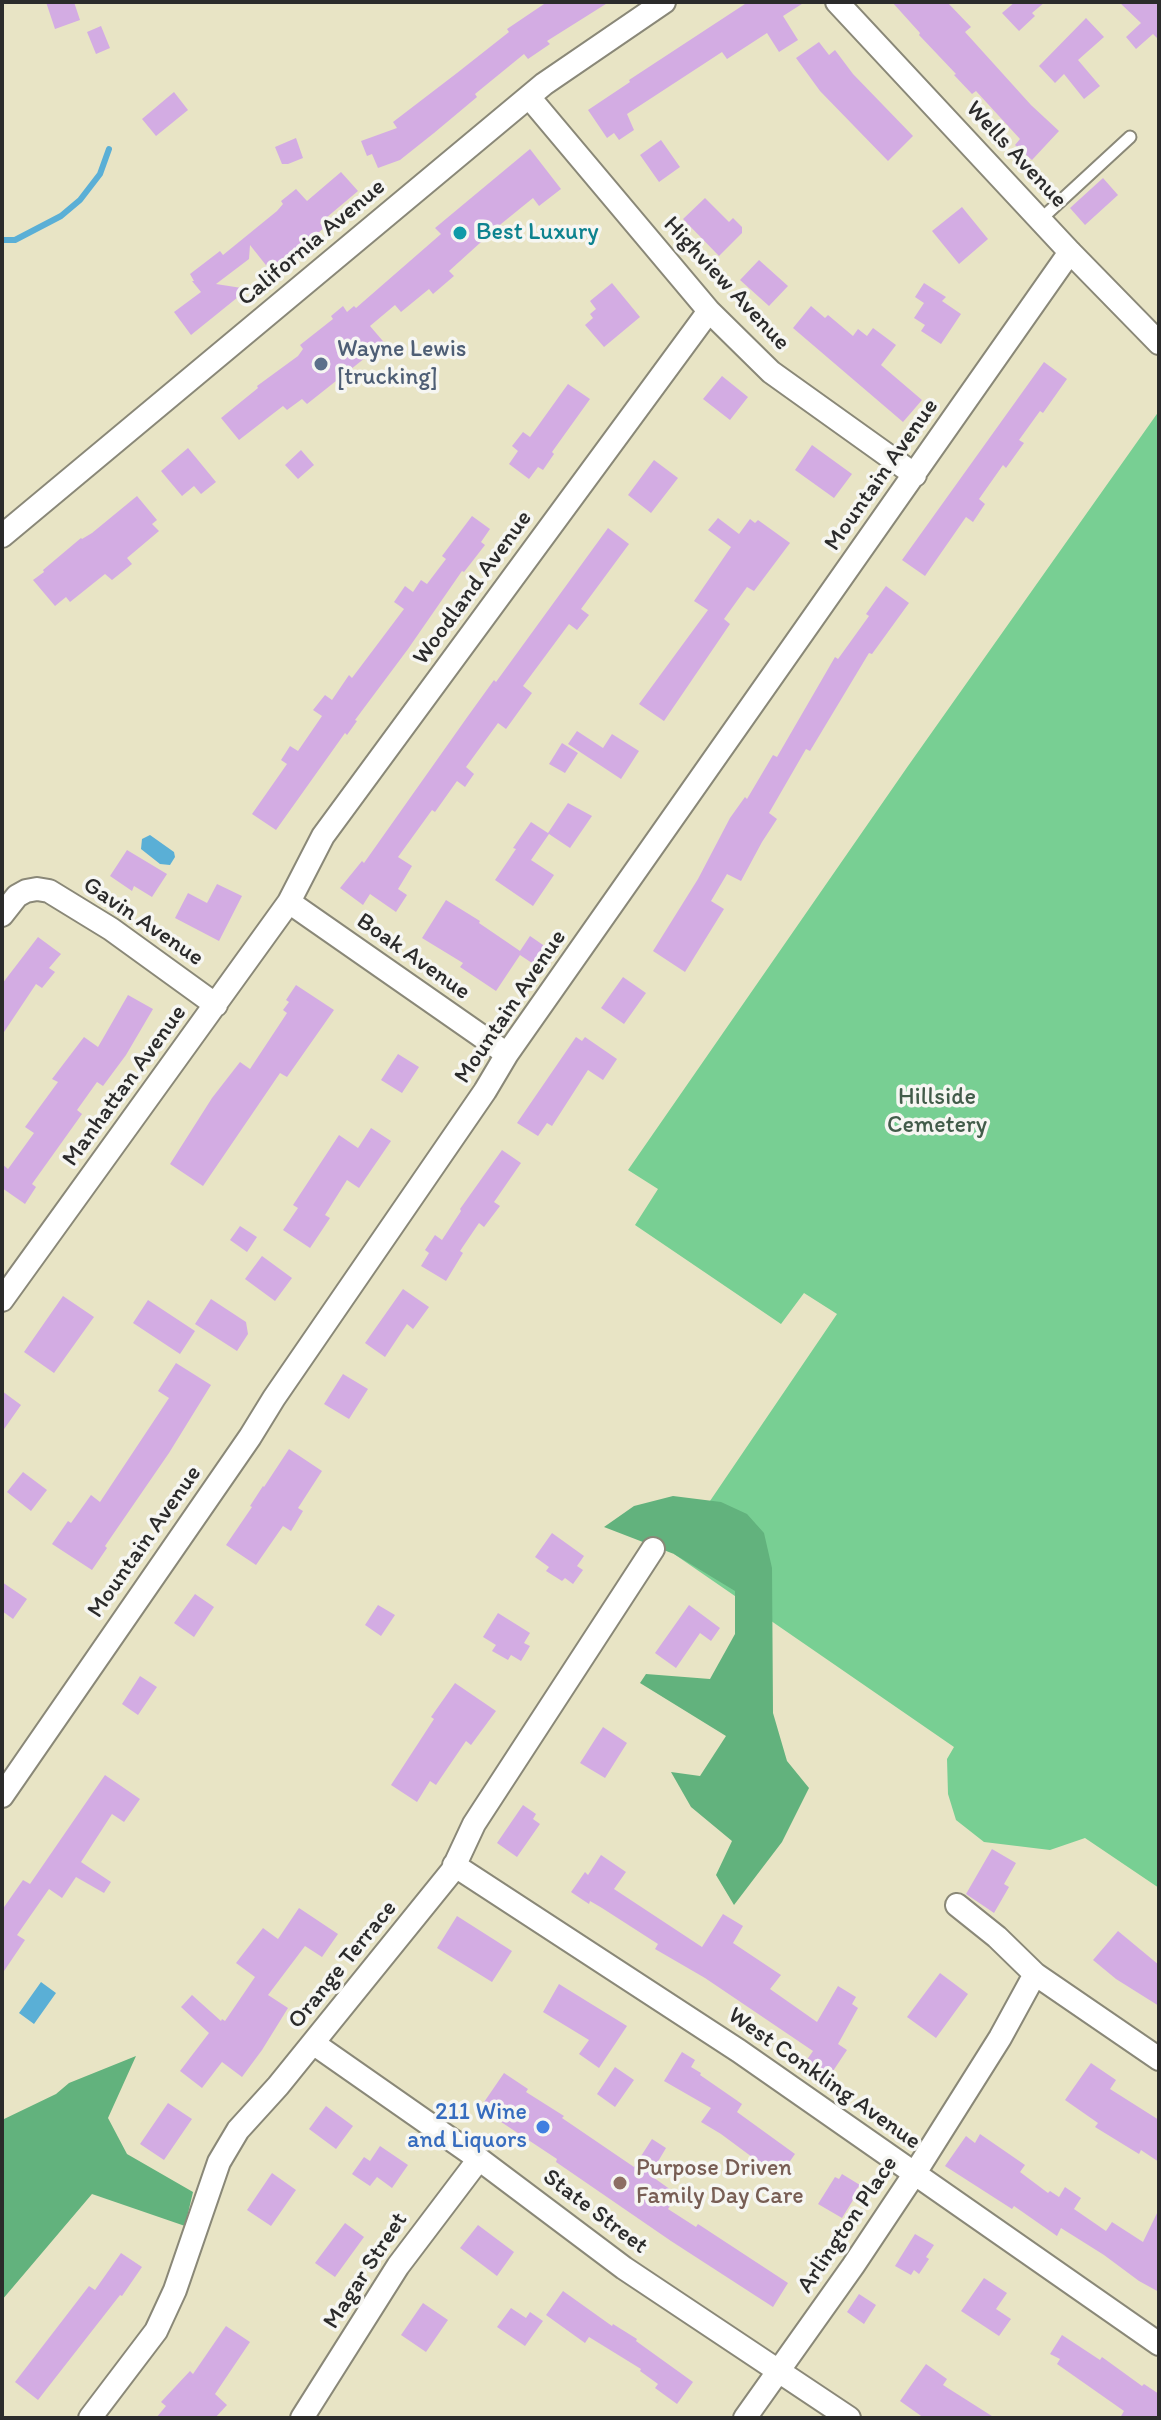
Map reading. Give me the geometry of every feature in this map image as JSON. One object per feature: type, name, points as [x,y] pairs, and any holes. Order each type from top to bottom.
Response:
[{"type":"street","name":"California Avenue","points":[[2,536],[544,84],[664,2]]},
{"type":"street","name":"Wells Avenue","points":[[837,2],[1159,343]]},
{"type":"street","name":"Highview Avenue","points":[[529,97],[709,311],[771,372],[915,475]]},
{"type":"street","name":"Mountain Avenue","points":[[2,1796],[250,1437],[507,1054],[1070,252]]},
{"type":"street","name":"Woodland Avenue","points":[[289,902],[323,836],[709,311]]},
{"type":"street","name":"Gavin Avenue","points":[[2,915],[17,896],[26,891],[37,889],[55,893],[111,929],[216,1005]]},
{"type":"street","name":"Manhattan Avenue","points":[[2,1300],[289,902]]},
{"type":"street","name":"Boak Avenue","points":[[289,902],[507,1054]]},
{"type":"street","name":"Orange Terrace","points":[[90,2418],[156,2331],[175,2290],[219,2162],[238,2130],[278,2086],[454,1865],[474,1824],[653,1549]]},
{"type":"street","name":"West Conkling Avenue","points":[[454,1865],[739,2051],[1159,2344]]},
{"type":"street","points":[[957,1905],[997,1937],[1035,1974],[1159,2059]]},
{"type":"street","name":"Arlington Place","points":[[745,2418],[915,2173],[1000,2038],[1035,1974]]},
{"type":"street","name":"State Street","points":[[313,2043],[479,2159],[624,2268],[849,2418]]},
{"type":"street","name":"Magar Street","points":[[302,2418],[398,2266],[479,2159]]},
{"type":"lane","points":[[1041,219],[1130,137]]},
{"type":"green space","name":"Hillside Cemetery","points":[[1159,411],[1159,1888],[1085,1838],[1050,1850],[984,1842],[956,1820],[948,1794],[947,1759],[954,1747],[674,1554],[837,1314],[804,1293],[781,1324],[635,1225],[658,1189],[628,1170]]},
{"type":"green space","points":[[673,1496],[721,1502],[747,1514],[764,1533],[772,1568],[773,1713],[787,1761],[809,1788],[782,1842],[734,1905],[716,1875],[732,1841],[691,1807],[671,1772],[700,1776],[726,1736],[640,1683],[646,1674],[710,1679],[735,1634],[735,1591],[674,1554],[604,1527],[634,1506]]},
{"type":"green space","points":[[136,2056],[108,2118],[127,2154],[193,2192],[185,2226],[92,2194],[2,2300],[2,2120],[56,2094],[69,2083]]},
{"type":"water","points":[[150,835],[174,852],[175,857],[170,865],[160,864],[141,849],[142,839]]},
{"type":"water","points":[[41,1982],[56,1993],[34,2024],[19,2013]]},
{"type":"building","points":[[46,2],[74,2],[80,20],[55,29]]},
{"type":"building","points":[[547,2],[609,2],[547,41],[550,44],[528,59],[524,54],[400,160],[378,168],[372,154],[367,156],[361,141],[397,128],[393,122],[509,32],[507,29]]},
{"type":"building","points":[[748,2],[805,2],[783,16],[798,40],[779,52],[767,33],[727,59],[722,52],[627,114],[634,130],[619,140],[614,133],[607,138],[588,110]]},
{"type":"building","points":[[892,2],[947,2],[971,27],[965,32],[1031,105],[1059,131],[1032,160],[1015,145],[1020,139],[976,91],[972,94],[954,75]]},
{"type":"building","points":[[1015,2],[1045,2],[1019,31],[1002,13]]},
{"type":"building","points":[[1119,2],[1159,2],[1159,40],[1153,34],[1136,49],[1126,37],[1141,23]]},
{"type":"building","points":[[1086,18],[1104,37],[1078,60],[1100,86],[1084,99],[1064,74],[1055,83],[1039,66]]},
{"type":"building","points":[[101,26],[110,48],[96,54],[87,32]]},
{"type":"building","points":[[819,42],[829,55],[835,50],[853,74],[913,136],[888,161],[820,91],[796,58]]},
{"type":"building","points":[[174,92],[188,110],[156,136],[142,119]]},
{"type":"building","points":[[296,138],[303,158],[282,164],[275,147]]},
{"type":"building","points":[[661,140],[680,167],[659,182],[640,155]]},
{"type":"building","points":[[530,149],[561,189],[539,206],[533,198],[501,224],[449,271],[454,276],[433,294],[429,289],[401,312],[395,305],[370,326],[388,347],[369,363],[365,358],[307,404],[302,399],[287,410],[283,406],[239,440],[221,418],[298,356],[303,349],[300,345],[333,319],[331,316],[343,306],[347,312],[354,306],[356,308],[441,234],[435,228]]},
{"type":"building","points":[[341,172],[358,191],[320,223],[324,228],[269,269],[250,245],[249,259],[216,284],[248,289],[191,335],[174,312],[201,292],[190,274],[220,251],[223,255],[277,211],[283,204],[281,201],[296,189],[307,201]]},
{"type":"building","points":[[1103,178],[1118,195],[1085,225],[1070,208]]},
{"type":"building","points":[[705,198],[729,222],[733,218],[742,227],[742,233],[719,256],[683,219]]},
{"type":"building","points":[[962,207],[988,239],[959,264],[932,231]]},
{"type":"building","points":[[759,260],[788,286],[769,306],[740,280]]},
{"type":"building","points":[[612,283],[640,317],[604,347],[585,325],[593,318],[590,314],[596,309],[590,301]]},
{"type":"building","points":[[924,283],[946,297],[942,301],[961,314],[941,344],[921,331],[925,325],[914,318],[924,303],[915,297]]},
{"type":"building","points":[[811,306],[825,318],[828,315],[853,336],[858,329],[867,336],[873,328],[896,345],[881,365],[922,400],[903,422],[793,328]]},
{"type":"building","points":[[1044,362],[1067,379],[1019,440],[1024,443],[1006,468],[1003,465],[979,499],[985,504],[973,522],[966,517],[925,576],[902,560]]},
{"type":"building","points":[[722,376],[748,397],[730,420],[703,399]]},
{"type":"building","points":[[568,384],[590,399],[552,452],[554,454],[543,470],[538,467],[529,479],[509,464],[518,451],[512,446],[523,432],[530,437]]},
{"type":"building","points":[[812,445],[852,474],[834,498],[795,470]]},
{"type":"building","points":[[188,448],[216,482],[201,494],[194,486],[182,496],[161,471]]},
{"type":"building","points":[[301,450],[314,465],[298,479],[285,465]]},
{"type":"building","points":[[654,460],[678,478],[651,513],[628,495]]},
{"type":"building","points":[[137,496],[157,520],[152,524],[159,531],[127,558],[132,564],[112,580],[105,574],[70,602],[66,597],[55,606],[33,580],[81,538],[92,533]]},
{"type":"building","points":[[472,516],[490,529],[481,542],[485,545],[462,571],[347,735],[345,733],[276,830],[252,814],[287,764],[281,760],[290,746],[298,751],[322,716],[313,710],[325,695],[332,700],[349,675],[352,678],[404,609],[394,602],[405,586],[413,592],[421,580],[427,584],[446,559],[442,556]]},
{"type":"building","points":[[718,518],[739,534],[750,519],[755,523],[758,520],[790,543],[754,591],[747,587],[724,619],[730,624],[664,721],[639,704],[708,610],[694,601],[731,547],[708,530]]},
{"type":"building","points":[[608,528],[629,544],[581,609],[589,615],[577,630],[569,624],[523,686],[532,693],[506,729],[498,723],[466,767],[474,774],[465,787],[457,781],[398,857],[412,866],[398,889],[407,895],[396,912],[370,894],[363,905],[340,888],[362,861],[364,863],[494,680],[496,682]]},
{"type":"building","points":[[886,586],[909,603],[872,654],[869,653],[810,751],[806,749],[769,813],[777,819],[741,881],[727,874],[711,901],[724,909],[685,972],[653,951],[698,879],[730,818],[745,797],[747,799],[773,755],[777,757],[835,657],[838,659],[869,616],[866,614]]},
{"type":"building","points":[[577,731],[603,748],[612,734],[639,751],[621,779],[568,744]]},
{"type":"building","points":[[562,743],[578,753],[565,773],[549,764]]},
{"type":"building","points":[[568,803],[592,816],[570,848],[549,834],[531,860],[554,875],[533,906],[495,880],[531,822],[548,833]]},
{"type":"building","points":[[127,850],[167,874],[152,897],[134,886],[132,891],[110,876]]},
{"type":"building","points":[[217,884],[242,896],[219,941],[175,918],[188,893],[207,903]]},
{"type":"building","points":[[446,900],[520,951],[530,936],[546,947],[535,965],[520,955],[496,991],[460,967],[463,963],[422,938]]},
{"type":"building","points":[[38,937],[61,954],[49,968],[55,972],[42,988],[36,984],[2,1035],[2,984]]},
{"type":"building","points":[[623,977],[646,993],[624,1024],[601,1008]]},
{"type":"building","points":[[296,985],[334,1010],[287,1077],[280,1073],[203,1186],[170,1164],[212,1098],[240,1062],[250,1069],[287,1013],[283,1010],[289,1002],[286,1000]]},
{"type":"building","points":[[128,995],[153,1009],[126,1055],[103,1086],[97,1082],[77,1110],[82,1114],[32,1184],[36,1187],[25,1204],[2,1188],[2,1164],[8,1169],[34,1133],[25,1127],[58,1082],[52,1079],[84,1037],[98,1047]]},
{"type":"building","points":[[576,1037],[582,1041],[585,1037],[617,1059],[603,1080],[588,1070],[552,1126],[547,1123],[538,1136],[517,1123]]},
{"type":"building","points":[[398,1054],[419,1067],[402,1093],[381,1080]]},
{"type":"building","points":[[371,1128],[391,1141],[359,1188],[347,1180],[325,1215],[330,1218],[310,1248],[283,1230],[298,1208],[293,1205],[339,1135],[358,1148]]},
{"type":"building","points":[[502,1150],[521,1163],[494,1202],[500,1206],[484,1227],[479,1223],[460,1251],[463,1253],[446,1281],[421,1266],[429,1253],[425,1250],[435,1235],[442,1240]]},
{"type":"building","points":[[240,1226],[257,1237],[247,1252],[230,1240]]},
{"type":"building","points":[[262,1256],[292,1278],[275,1301],[245,1279]]},
{"type":"building","points":[[403,1289],[429,1307],[413,1329],[407,1324],[385,1357],[365,1343]]},
{"type":"building","points":[[63,1296],[94,1317],[54,1373],[24,1352]]},
{"type":"building","points":[[211,1299],[246,1322],[248,1334],[237,1351],[195,1324]]},
{"type":"building","points":[[148,1300],[195,1331],[180,1354],[133,1323]]},
{"type":"building","points":[[176,1363],[211,1385],[92,1570],[52,1544],[91,1495],[100,1502],[169,1398],[158,1391]]},
{"type":"building","points":[[343,1374],[368,1389],[349,1419],[324,1404]]},
{"type":"building","points":[[2,1391],[21,1405],[2,1432]]},
{"type":"building","points":[[289,1449],[322,1471],[298,1508],[303,1511],[291,1531],[283,1526],[256,1565],[226,1545]]},
{"type":"building","points":[[23,1472],[47,1490],[31,1511],[7,1492]]},
{"type":"building","points":[[552,1533],[584,1556],[577,1566],[583,1570],[573,1584],[546,1571],[549,1567],[535,1557]]},
{"type":"building","points":[[2,1582],[27,1599],[13,1619],[2,1611]]},
{"type":"building","points":[[195,1594],[214,1607],[194,1637],[174,1623]]},
{"type":"building","points":[[378,1605],[395,1615],[381,1636],[365,1625]]},
{"type":"building","points":[[689,1605],[720,1628],[711,1641],[700,1633],[676,1668],[655,1653]]},
{"type":"building","points":[[498,1613],[530,1633],[524,1643],[530,1646],[521,1661],[511,1655],[508,1660],[492,1651],[496,1645],[483,1637]]},
{"type":"building","points":[[140,1676],[157,1687],[138,1715],[122,1704]]},
{"type":"building","points":[[455,1683],[496,1711],[471,1745],[466,1741],[436,1785],[430,1781],[417,1802],[391,1785]]},
{"type":"building","points":[[603,1727],[627,1743],[605,1778],[580,1763]]},
{"type":"building","points":[[105,1775],[140,1799],[124,1822],[112,1814],[81,1862],[111,1882],[104,1893],[76,1877],[62,1898],[49,1889],[17,1935],[25,1940],[2,1974],[2,1910],[23,1880],[30,1884]]},
{"type":"building","points":[[523,1805],[536,1814],[533,1819],[540,1824],[517,1857],[497,1843]]},
{"type":"building","points":[[992,1849],[1016,1863],[1004,1884],[1009,1887],[994,1913],[966,1894]]},
{"type":"building","points":[[601,1855],[626,1872],[614,1889],[702,1947],[723,1914],[743,1926],[733,1943],[781,1975],[770,1989],[817,2022],[838,1986],[856,1997],[852,2004],[858,2008],[838,2044],[847,2050],[829,2077],[806,2061],[813,2051],[705,1978],[655,1949],[658,1944],[571,1892],[585,1872],[588,1875]]},
{"type":"building","points":[[299,1908],[338,1934],[322,1957],[305,1946],[268,1995],[288,2008],[242,2077],[222,2062],[202,2088],[180,2071],[209,2033],[181,2007],[192,1995],[221,2021],[225,2021],[255,1977],[236,1963],[263,1928],[278,1939]]},
{"type":"building","points":[[457,1916],[512,1951],[492,1982],[437,1948]]},
{"type":"building","points":[[1118,1931],[1159,1965],[1159,2006],[1116,1979],[1093,1960]]},
{"type":"building","points":[[940,1973],[968,1994],[936,2038],[907,2017]]},
{"type":"building","points":[[559,1984],[627,2026],[599,2068],[579,2054],[589,2040],[543,2012]]},
{"type":"building","points":[[682,2052],[695,2060],[691,2067],[700,2075],[742,2104],[737,2112],[795,2154],[779,2177],[701,2122],[711,2108],[664,2081]]},
{"type":"building","points":[[1091,2063],[1116,2080],[1110,2089],[1159,2120],[1159,2162],[1141,2150],[1139,2154],[1095,2127],[1098,2123],[1065,2100]]},
{"type":"building","points":[[615,2067],[634,2080],[615,2107],[597,2094]]},
{"type":"building","points":[[504,2073],[528,2089],[526,2092],[634,2167],[652,2139],[666,2148],[650,2175],[678,2195],[668,2209],[696,2227],[698,2224],[788,2283],[773,2307],[671,2241],[480,2108]]},
{"type":"building","points":[[168,2103],[192,2119],[164,2160],[140,2144]]},
{"type":"building","points":[[326,2106],[353,2126],[336,2149],[309,2129]]},
{"type":"building","points":[[980,2134],[1025,2165],[1020,2172],[1048,2193],[1050,2191],[1059,2197],[1065,2187],[1081,2198],[1074,2209],[1106,2231],[1112,2222],[1143,2242],[1159,2209],[1159,2292],[1061,2228],[1057,2236],[1014,2206],[1012,2209],[945,2166],[966,2136],[975,2143]]},
{"type":"building","points":[[380,2146],[408,2165],[392,2188],[377,2177],[370,2186],[352,2174],[364,2157],[370,2161]]},
{"type":"building","points":[[272,2173],[296,2190],[271,2226],[247,2210]]},
{"type":"building","points":[[842,2174],[860,2185],[842,2218],[818,2204],[835,2177],[839,2179]]},
{"type":"building","points":[[345,2223],[364,2237],[335,2277],[315,2263]]},
{"type":"building","points":[[478,2225],[514,2252],[497,2276],[460,2248]]},
{"type":"building","points":[[915,2234],[934,2245],[919,2274],[914,2270],[911,2275],[895,2266]]},
{"type":"building","points":[[121,2253],[142,2267],[38,2400],[15,2382],[89,2286],[95,2290]]},
{"type":"building","points":[[984,2278],[1007,2293],[996,2309],[1011,2319],[999,2336],[961,2311]]},
{"type":"building","points":[[563,2291],[612,2326],[637,2339],[693,2382],[677,2404],[655,2388],[658,2384],[641,2369],[589,2337],[585,2343],[546,2315]]},
{"type":"building","points":[[859,2294],[876,2305],[864,2324],[847,2312]]},
{"type":"building","points":[[423,2303],[448,2320],[426,2352],[401,2335]]},
{"type":"building","points":[[511,2308],[526,2318],[530,2312],[543,2321],[525,2346],[497,2327]]},
{"type":"building","points":[[226,2326],[250,2342],[215,2394],[227,2405],[215,2418],[156,2418],[166,2406],[161,2402],[190,2371],[193,2374]]},
{"type":"building","points":[[1062,2335],[1159,2394],[1159,2418],[1120,2418],[1124,2411],[1057,2364],[1060,2359],[1050,2354]]},
{"type":"building","points":[[926,2364],[947,2379],[943,2385],[995,2418],[924,2418],[900,2401]]},
{"type":"waterway","points":[[2,240],[15,240],[61,216],[80,200],[100,174],[109,149]]},
{"type":"place","name":"Best Luxury","points":[[460,233]]},
{"type":"place","name":"Wayne Lewis [trucking]","points":[[321,364]]},
{"type":"place","name":"211 Wine and Liquors","points":[[543,2127]]},
{"type":"place","name":"Purpose Driven Family Day Care","points":[[620,2183]]}]
